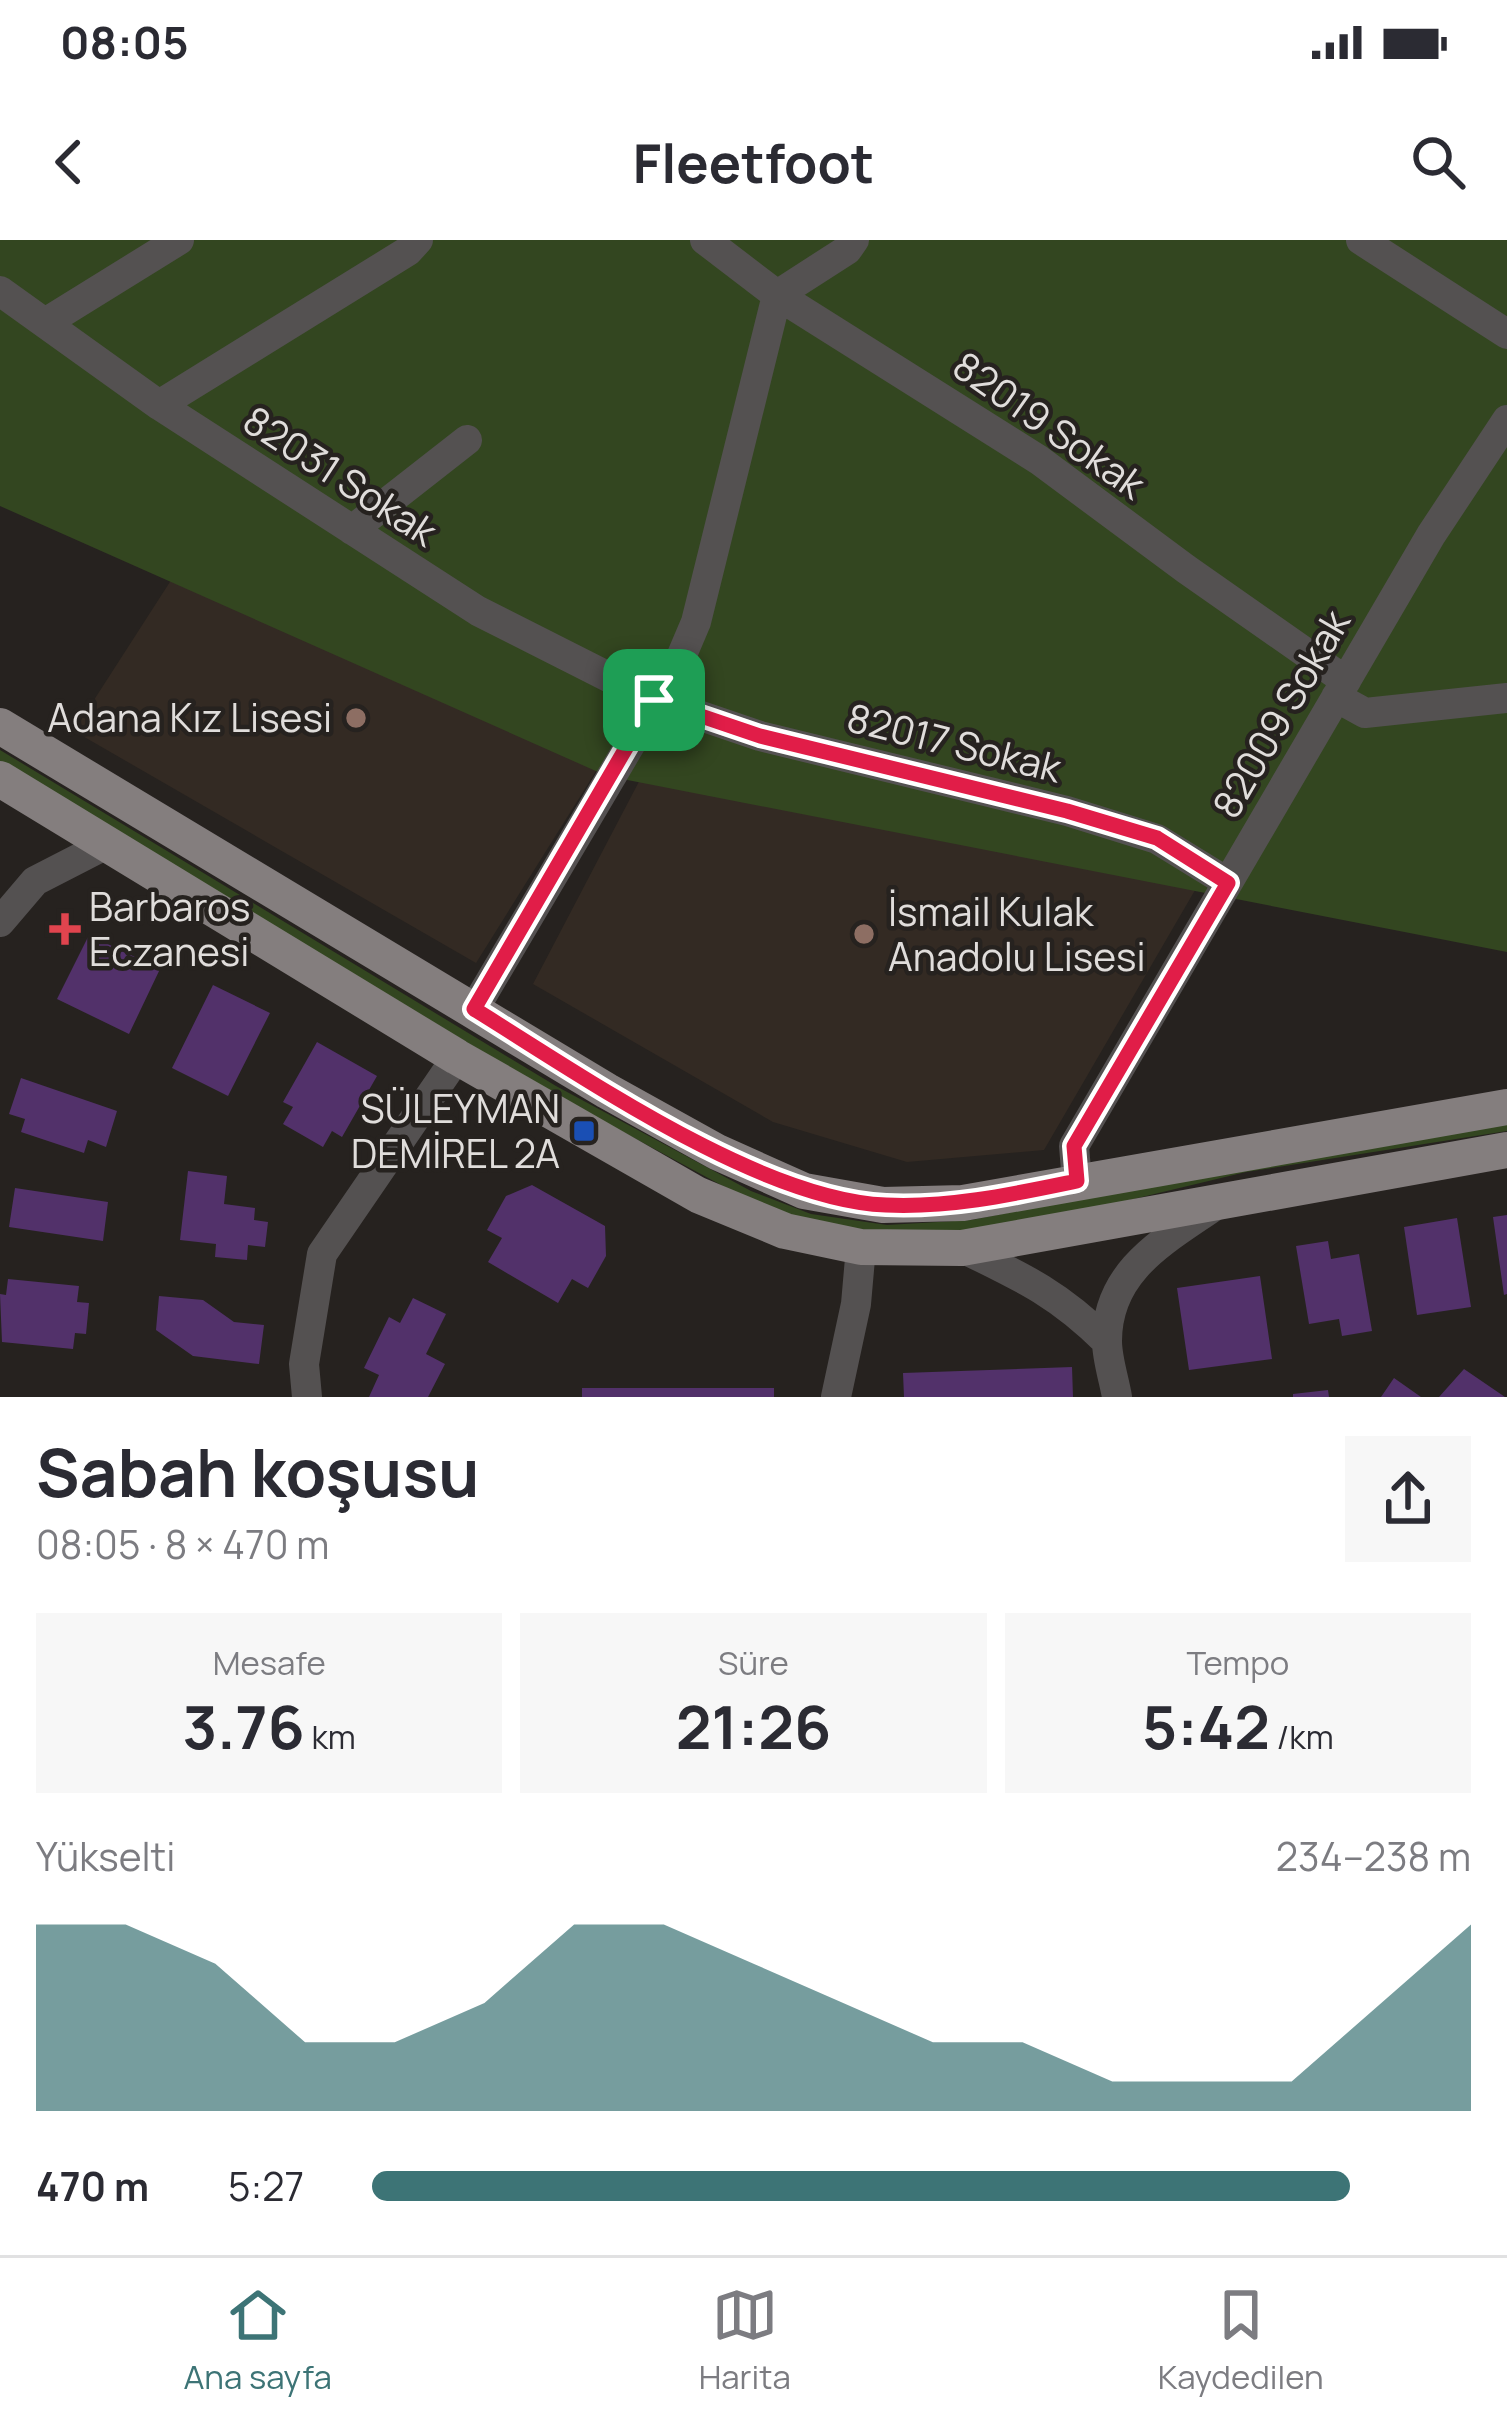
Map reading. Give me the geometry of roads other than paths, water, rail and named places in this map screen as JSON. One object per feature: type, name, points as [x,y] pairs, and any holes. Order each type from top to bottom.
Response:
[{"type":"main road","points":[[0,726],[607,1091],[718,1152],[804,1191],[883,1205],[963,1203],[1507,1107]]},
{"type":"main road","points":[[0,779],[457,1058],[698,1195],[785,1231],[861,1247],[962,1248],[1507,1150]]},
{"type":"street","points":[[45,323],[179,240]]},
{"type":"street","points":[[158,405],[418,240]]},
{"type":"street","name":"82019 Sokak","points":[[705,240],[777,295],[1039,460],[1341,689]]},
{"type":"street","points":[[474,1009],[679,662],[696,622],[777,295],[847,250],[854,240]]},
{"type":"street","points":[[1361,240],[1507,334]]},
{"type":"street","name":"82031 Sokak","points":[[0,291],[158,405],[478,611],[654,700]]},
{"type":"street","name":"82009 Sokak","points":[[1077,1181],[1074,1146],[1431,536],[1507,420]]},
{"type":"street","points":[[352,530],[467,440]]},
{"type":"street","points":[[1341,689],[1365,713],[1507,698]]},
{"type":"street","name":"82017 Sokak","points":[[654,700],[760,736],[1067,811],[1157,838],[1228,883]]},
{"type":"street","points":[[0,922],[35,880],[107,844]]},
{"type":"street","points":[[307,1397],[304,1364],[322,1254],[457,1058]]},
{"type":"street","points":[[1117,1397],[1107,1342],[1112,1308],[1125,1275],[1226,1197]]},
{"type":"street","points":[[836,1397],[856,1304],[861,1247]]},
{"type":"street","points":[[962,1248],[1029,1279],[1072,1307],[1107,1342]]},
{"type":"place","name":"Adana Kız Lisesi","points":[[356,718]]},
{"type":"place","name":"Barbaros Eczanesi","points":[[65,929]]},
{"type":"place","name":"İsmail Kulak Anadolu Lisesi","points":[[864,934]]},
{"type":"place","name":"SÜLEYMAN DEMİREL 2A","points":[[584,1131]]}]
